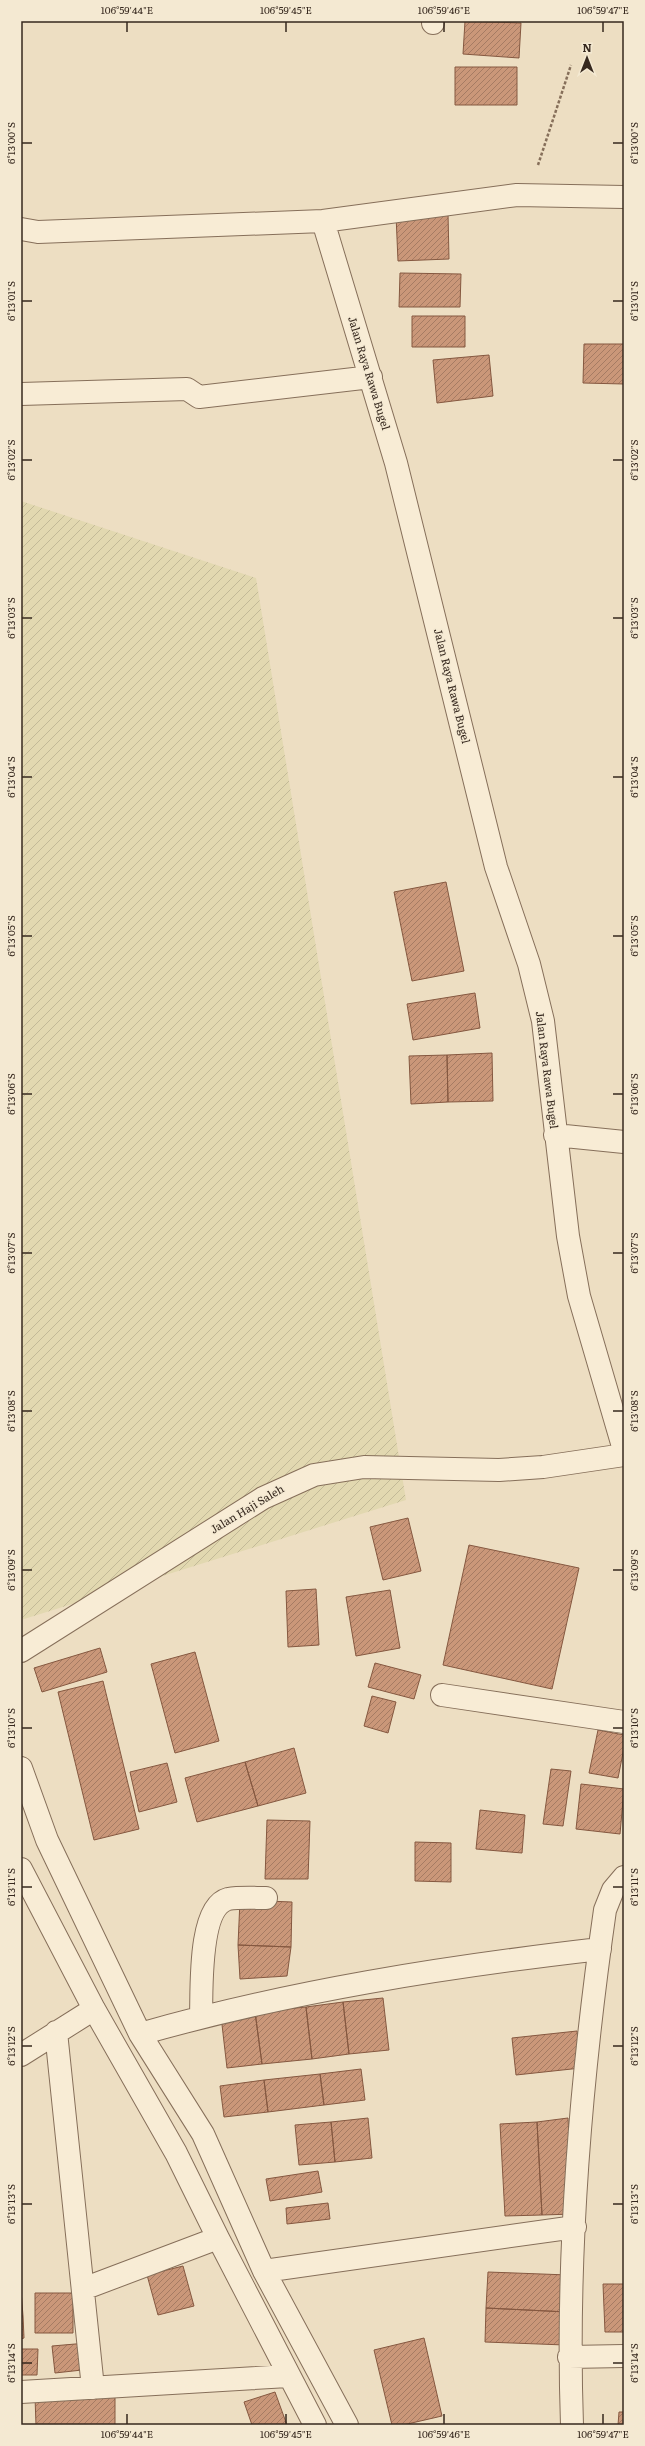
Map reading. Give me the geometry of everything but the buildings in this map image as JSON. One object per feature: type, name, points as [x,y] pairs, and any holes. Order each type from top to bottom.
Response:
[{"type":"street","points":[[21,229],[38,232],[323,221],[518,195],[624,197]]},
{"type":"street","name":"Jalan Raya Rawa Bugel","points":[[323,221],[396,463],[496,867],[529,964],[543,1021],[555,1135],[568,1236],[579,1296],[624,1450]]},
{"type":"street","points":[[21,394],[187,389],[199,397],[371,377]]},
{"type":"street","points":[[555,1135],[624,1142]]},
{"type":"street","name":"Jalan Haji Saleh","points":[[21,1651],[263,1498],[314,1475],[364,1467],[499,1470],[543,1467],[624,1456]]},
{"type":"street","points":[[442,1694],[624,1722]]},
{"type":"street","points":[[21,1768],[110,2016],[140,2034],[190,2144],[218,2238],[288,2376],[315,2425]]},
{"type":"street","points":[[21,1869],[190,2144],[264,2271],[347,2425]]},
{"type":"street","points":[[572,2425],[570,2357],[579,2140],[600,1949],[606,1910],[613,1890],[624,1877]]},
{"type":"street","points":[[201,2016],[206,1936],[210,1917],[215,1907],[228,1900],[266,1898]]},
{"type":"street","points":[[140,2034],[201,2016],[344,1986],[478,1963],[600,1949]]},
{"type":"street","points":[[21,2055],[56,2032],[110,2016]]},
{"type":"street","points":[[56,2032],[93,2388]]},
{"type":"street","points":[[264,2271],[575,2227]]},
{"type":"street","points":[[83,2289],[218,2238]]},
{"type":"street","points":[[570,2357],[624,2356]]},
{"type":"street","points":[[21,2392],[288,2376]]},
{"type":"path","points":[[518,195],[539,165],[571,65]]},
{"type":"shaded area","points":[[21,501],[256,578],[406,1500],[21,1620]]}]
